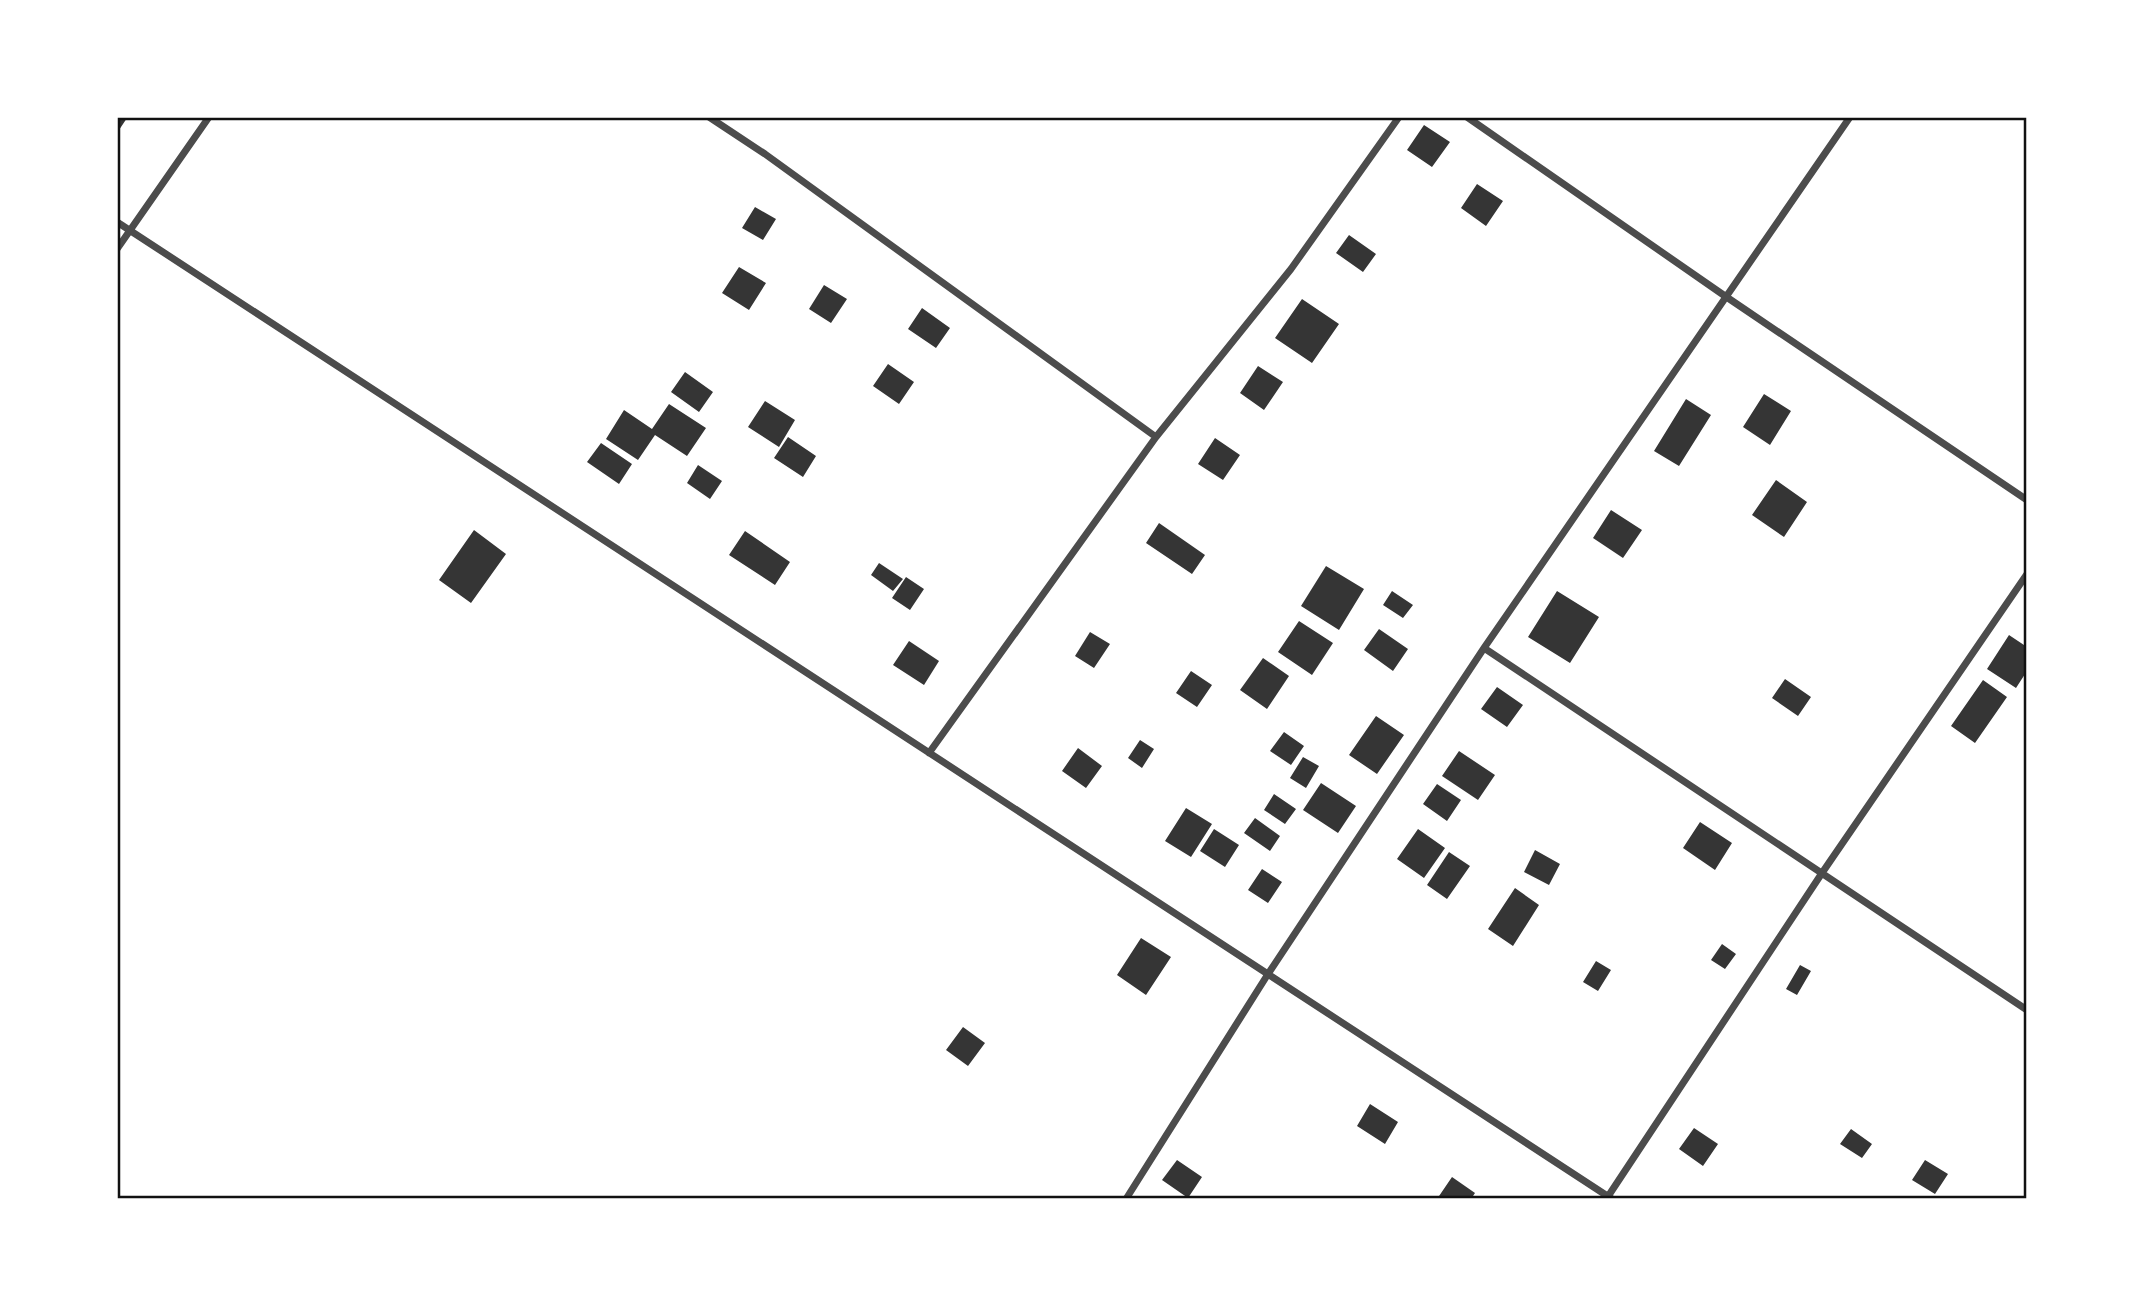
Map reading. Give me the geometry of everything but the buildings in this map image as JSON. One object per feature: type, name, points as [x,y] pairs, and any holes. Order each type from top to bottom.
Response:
[{"type":"street","points":[[117,248],[209,117]]},
{"type":"street","points":[[709,117],[765,154],[1156,437]]},
{"type":"street","points":[[929,753],[1156,437],[1291,270],[1399,117]]},
{"type":"street","points":[[1467,117],[1725,296],[2027,500]]},
{"type":"street","points":[[1126,1199],[1268,974],[1484,648],[1850,117]]},
{"type":"street","points":[[117,222],[1609,1198],[1822,873],[2027,574]]},
{"type":"street","points":[[1484,648],[2027,1010]]}]
